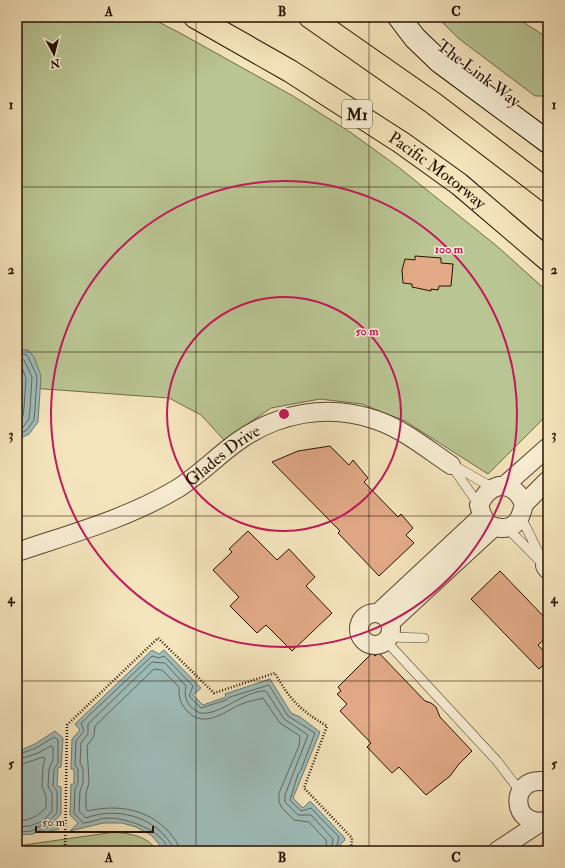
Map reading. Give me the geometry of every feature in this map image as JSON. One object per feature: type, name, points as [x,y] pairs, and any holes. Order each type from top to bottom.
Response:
[{"type":"highway","name":"Pacific Motorway","points":[[195,17],[290,71],[402,143],[459,184],[548,260]]},
{"type":"highway","points":[[310,17],[433,103],[548,191]]},
{"type":"main road","points":[[405,18],[415,38],[440,62],[546,131]]},
{"type":"street","name":"Glades Drive","points":[[17,552],[116,519],[176,490],[237,442],[262,426],[296,415],[331,412],[375,420],[391,427],[452,464]]},
{"type":"street","points":[[490,519],[484,495],[499,487],[548,447]]},
{"type":"street","points":[[490,519],[515,524],[523,511],[548,480]]},
{"type":"street","name":"Glades Drive","points":[[499,487],[516,491],[523,511]]},
{"type":"street","points":[[386,629],[490,519]]},
{"type":"street","points":[[500,849],[528,783],[544,777]]},
{"type":"street","points":[[520,799],[528,819],[545,821]]},
{"type":"street","points":[[500,849],[545,821]]},
{"type":"lane","name":"Glades Drive","points":[[452,464],[499,487]]},
{"type":"lane","name":"Glades Drive","points":[[452,464],[490,519],[547,568]]},
{"type":"lane","name":"Glades Drive","points":[[523,511],[547,568]]},
{"type":"lane","points":[[386,629],[424,638]]},
{"type":"lane","points":[[386,629],[484,748],[520,799]]},
{"type":"path","points":[[65,851],[68,724],[158,638],[214,693],[275,672],[286,694],[297,706],[310,717],[327,726],[304,788],[352,838],[351,851]]},
{"type":"green space","points":[[17,17],[149,17],[293,96],[350,132],[397,166],[498,247],[548,292],[548,414],[488,474],[405,421],[362,404],[320,399],[271,408],[224,440],[201,415],[169,398],[17,387]]},
{"type":"green space","points":[[437,17],[515,17],[548,38],[548,92],[544,96],[535,96],[458,38]]},
{"type":"green space","points":[[115,832],[133,835],[144,839],[157,851],[17,851],[17,846]]},
{"type":"water","points":[[17,347],[18,349],[28,350],[34,357],[41,376],[38,422],[29,434],[17,440]]},
{"type":"water","points":[[152,650],[159,654],[164,650],[201,688],[193,695],[203,705],[226,697],[225,694],[270,679],[291,713],[300,717],[320,732],[293,798],[303,808],[310,801],[344,837],[345,840],[340,845],[344,851],[165,851],[151,835],[136,827],[122,823],[103,823],[70,831],[78,823],[70,815],[71,784],[74,784],[74,769],[71,769],[72,739],[80,730],[75,724]]},
{"type":"water","points":[[55,731],[63,738],[61,767],[58,768],[57,786],[61,787],[61,814],[53,823],[59,829],[46,832],[41,830],[33,834],[17,835],[17,752],[35,744]]},
{"type":"building","points":[[415,256],[441,258],[441,263],[453,264],[451,286],[439,286],[438,290],[431,289],[431,291],[412,287],[412,284],[403,283],[402,270],[405,259],[415,260]]},
{"type":"building","points":[[330,446],[349,465],[353,460],[368,478],[364,482],[398,517],[401,514],[413,528],[406,535],[414,543],[379,576],[338,533],[340,531],[272,462],[298,451]]},
{"type":"building","points":[[248,531],[277,560],[289,549],[315,577],[306,586],[332,613],[292,651],[266,625],[257,633],[230,606],[239,597],[213,570],[232,552],[229,549]]},
{"type":"building","points":[[500,571],[548,621],[548,636],[538,645],[548,656],[548,661],[539,669],[471,599]]},
{"type":"building","points":[[372,653],[375,656],[379,653],[425,701],[436,707],[440,717],[472,751],[450,776],[426,795],[399,767],[392,773],[367,747],[371,743],[340,711],[347,704],[337,694],[341,691],[338,687]]}]
